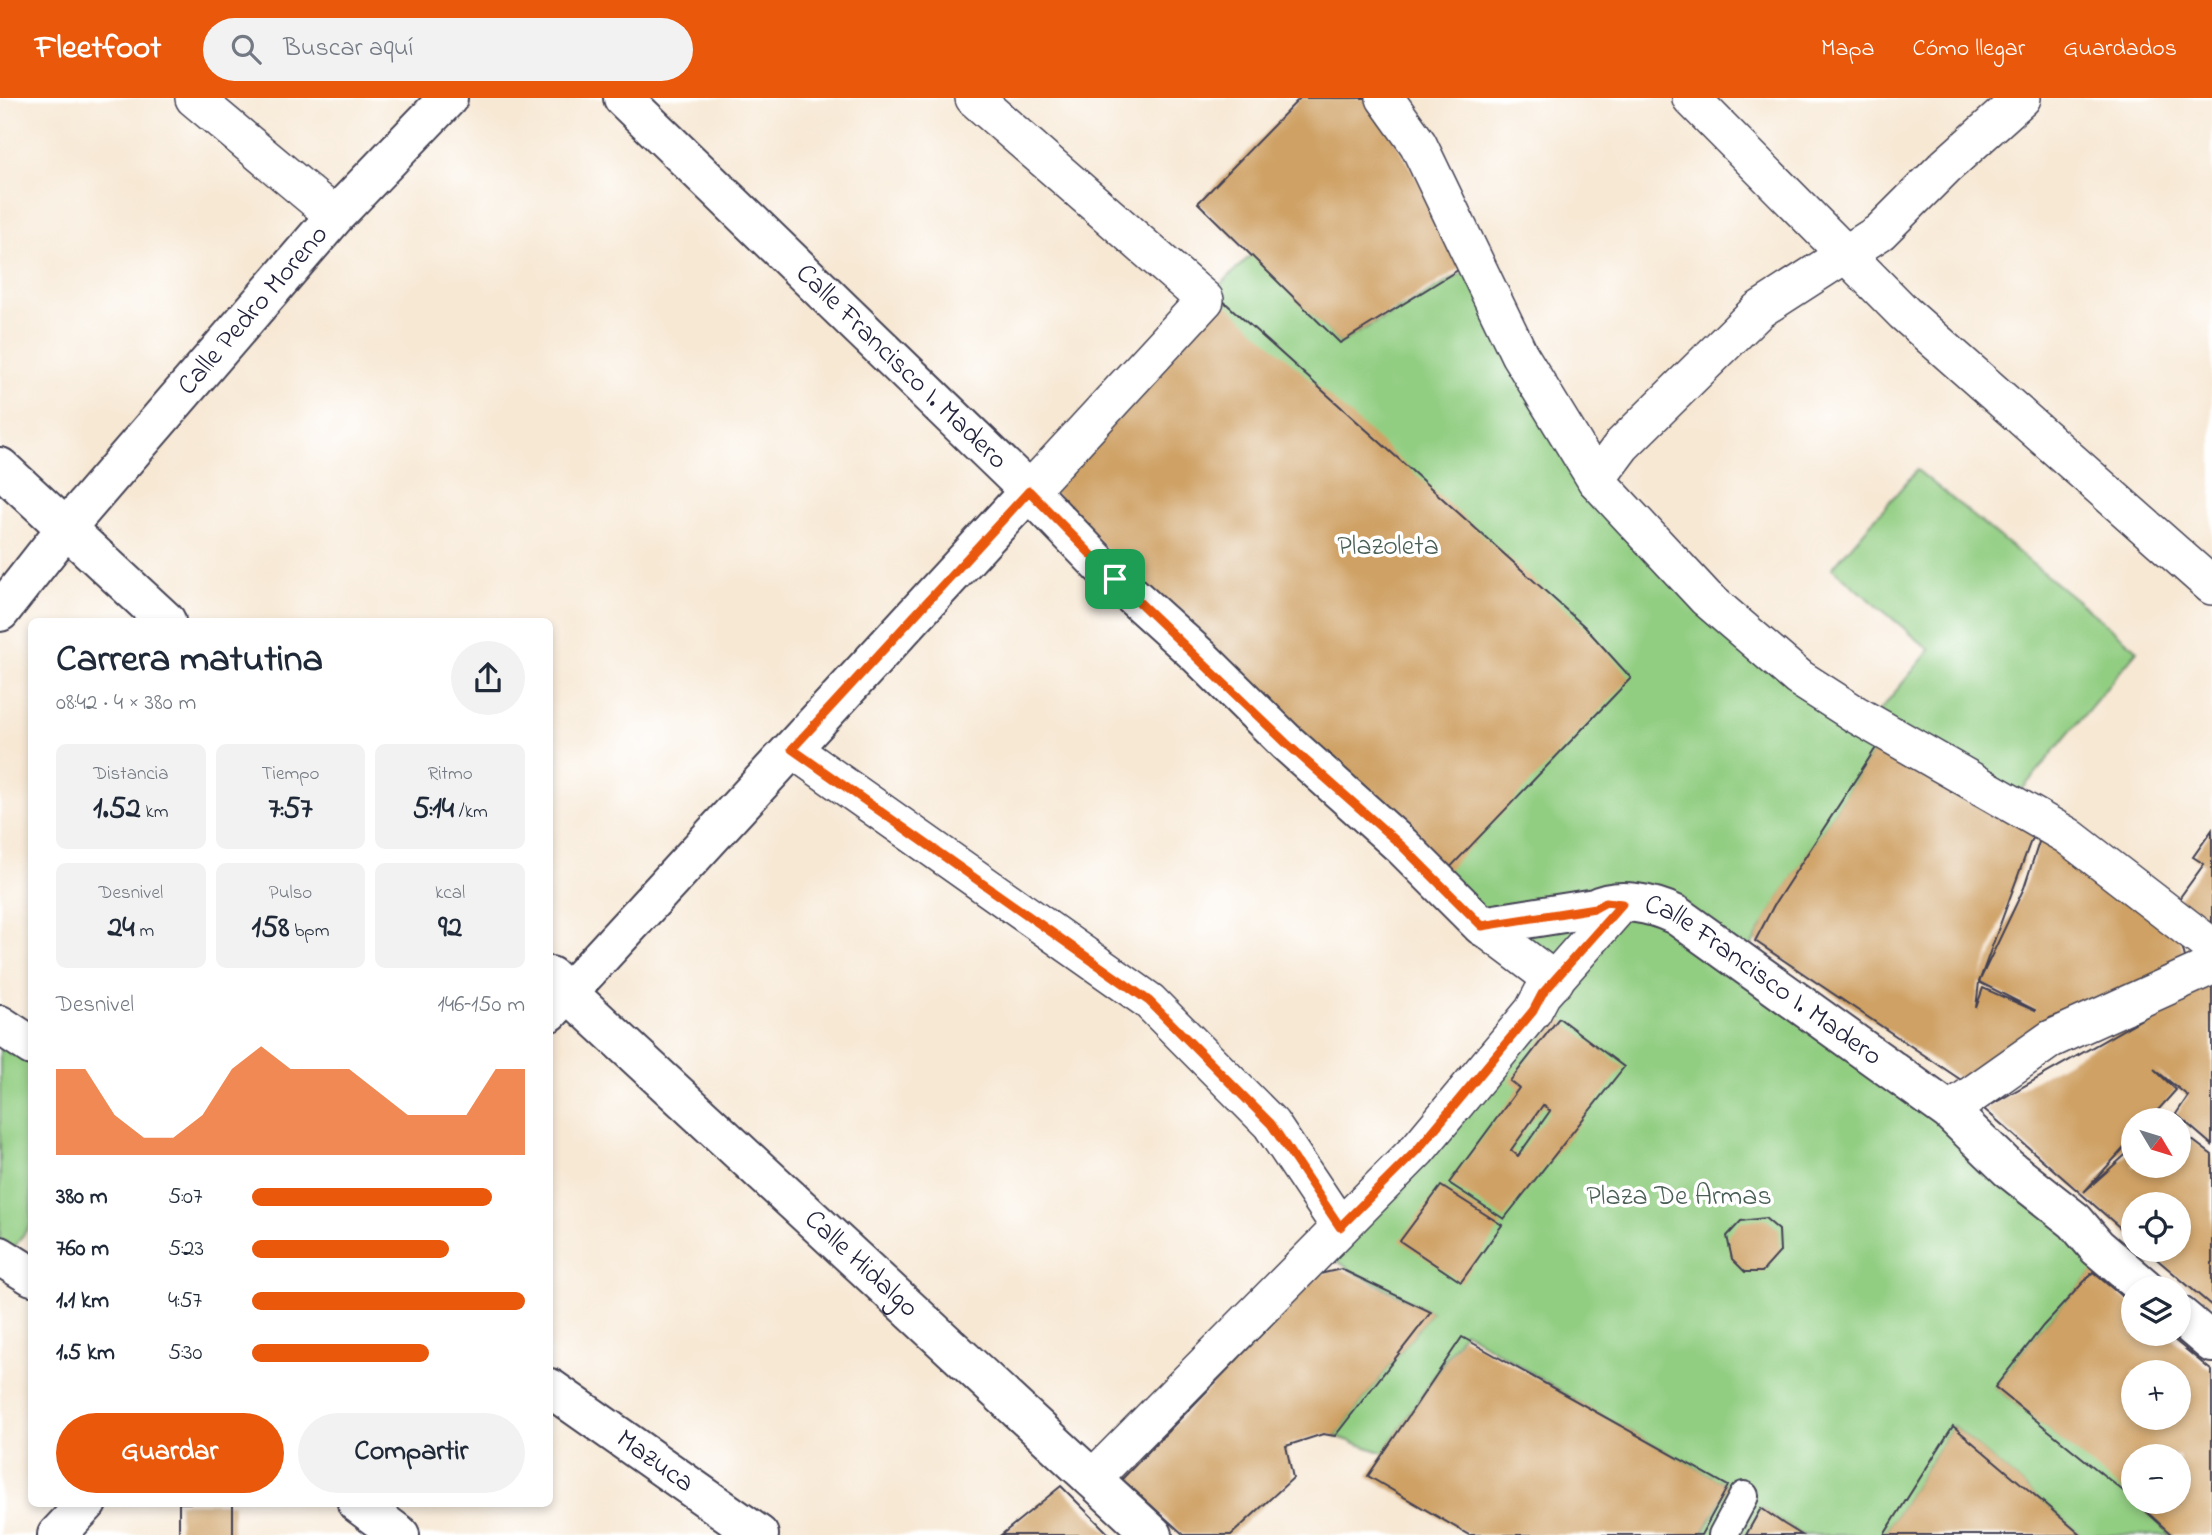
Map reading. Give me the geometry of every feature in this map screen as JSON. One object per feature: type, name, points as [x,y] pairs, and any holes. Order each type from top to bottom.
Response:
[{"type":"main road","name":"Calle Pedro Moreno","points":[[0,612],[66,528],[335,216],[448,98]]},
{"type":"main road","name":"Calle Francisco I. Madero","points":[[623,98],[1029,491],[1115,579],[1286,743],[1394,838],[1482,926],[1595,908],[1606,902],[1657,906],[1676,915],[1949,1111],[2132,1276]]},
{"type":"main road","points":[[0,467],[163,618]]},
{"type":"main road","points":[[555,993],[792,749],[1029,491]]},
{"type":"main road","name":"Calle Hidalgo","points":[[555,993],[1153,1535]]},
{"type":"main road","points":[[0,1025],[28,1043]]},
{"type":"main road","points":[[2191,1325],[2212,1343]]},
{"type":"main road","name":"Mazuca","points":[[553,1390],[759,1535]]},
{"type":"main road","points":[[57,1535],[83,1507]]},
{"type":"main road","points":[[362,1507],[400,1535]]},
{"type":"street","points":[[194,98],[335,216]]},
{"type":"street","points":[[974,98],[1205,300],[1029,491]]},
{"type":"street","points":[[1385,98],[1418,144],[1519,354],[1596,480],[1706,598],[1798,678],[2068,836],[2212,947]]},
{"type":"street","points":[[1691,98],[1904,313],[2212,586]]},
{"type":"street","points":[[1596,480],[1622,445],[1759,310],[1880,232],[1946,166],[2022,98]]},
{"type":"street","points":[[792,749],[1149,1001],[1271,1124],[1340,1227]]},
{"type":"street","points":[[1092,1479],[1418,1149],[1555,981],[1622,904]]},
{"type":"street","points":[[1482,926],[1555,981]]},
{"type":"street","points":[[1949,1111],[2051,1039],[2212,965]]},
{"type":"street","points":[[1723,1535],[1744,1496]]},
{"type":"green space","points":[[1253,253],[1340,343],[1468,270],[1591,483],[1879,743],[1775,905],[1742,962],[2108,1257],[2043,1326],[1995,1387],[2121,1488],[2121,1514],[2149,1514],[2172,1535],[2081,1535],[1953,1426],[1884,1535],[1802,1535],[1761,1508],[1746,1535],[1702,1535],[1728,1486],[1581,1404],[1464,1331],[1384,1453],[1335,1436],[1431,1312],[1355,1273],[1319,1249],[1542,994],[1443,875],[1205,300]]},
{"type":"green space","points":[[1917,470],[2138,650],[2016,797],[1876,715],[1930,650],[1832,568]]},
{"type":"green space","points":[[0,1025],[28,1044],[28,1228],[6,1259],[0,1256]]},
{"type":"building","points":[[1300,98],[1371,98],[1466,265],[1340,343],[1198,203]]},
{"type":"building","points":[[1221,299],[1584,626],[1631,678],[1443,875],[1286,742],[1053,492]]},
{"type":"building","points":[[1879,743],[2039,830],[2030,843],[1979,982],[2024,888],[2041,836],[2179,934],[2188,969],[2050,1018],[1973,1088],[1755,941],[1774,905]],"holes":[[[1979,982],[2035,1010],[1983,988],[1976,1008]]]},
{"type":"building","points":[[2212,830],[2212,931],[2168,914],[2204,864],[2193,857]]},
{"type":"building","points":[[2212,979],[2212,1145],[2191,1127],[2191,1108],[2180,1108],[2188,1096],[2154,1069],[2176,1090],[2160,1108],[2121,1108],[2121,1151],[2084,1192],[2121,1159],[2121,1178],[2191,1178],[2191,1139],[2212,1155],[2212,1306],[2191,1288],[2191,1276],[2177,1276],[2160,1262],[2191,1262],[2191,1192],[2121,1192],[2121,1229],[1984,1109]]},
{"type":"building","points":[[1559,1018],[1624,1067],[1504,1219],[1449,1183],[1519,1088],[1510,1081]],"holes":[[[1543,1105],[1550,1111],[1518,1156],[1511,1150]]]},
{"type":"building","points":[[1441,1186],[1502,1225],[1461,1282],[1400,1241]]},
{"type":"building","points":[[1765,1218],[1779,1230],[1780,1252],[1762,1272],[1745,1272],[1732,1259],[1727,1236],[1741,1221]]},
{"type":"building","points":[[1341,1269],[1431,1312],[1335,1436],[1323,1434],[1286,1446],[1293,1478],[1231,1535],[1184,1535],[1122,1479],[1320,1274]]},
{"type":"building","points":[[2093,1272],[2121,1296],[2121,1346],[2182,1346],[2212,1371],[2212,1535],[2172,1535],[2149,1514],[2191,1514],[2191,1444],[2121,1444],[2121,1489],[1995,1387],[2043,1326]]},
{"type":"building","points":[[1462,1337],[1728,1486],[1701,1535],[1469,1535],[1368,1476]]},
{"type":"building","points":[[1953,1426],[2044,1503],[2081,1535],[1884,1535]]},
{"type":"building","points":[[1061,1486],[1110,1535],[1001,1535]]},
{"type":"building","points":[[179,1507],[233,1507],[233,1535],[179,1535]]},
{"type":"building","points":[[1761,1508],[1784,1524],[1802,1535],[1746,1535]]},
{"type":"route","points":[[1029,491],[1115,579],[1200,657],[1286,743],[1402,846],[1482,926],[1595,908],[1606,902],[1622,904],[1542,994],[1533,1011],[1418,1149],[1340,1227],[1271,1124],[1149,1001],[792,749],[1029,491]]},
{"type":"park label","name":"Plazoleta","points":[[1388,547]]},
{"type":"park label","name":"Plaza De Armas","points":[[1679,1197]]}]
